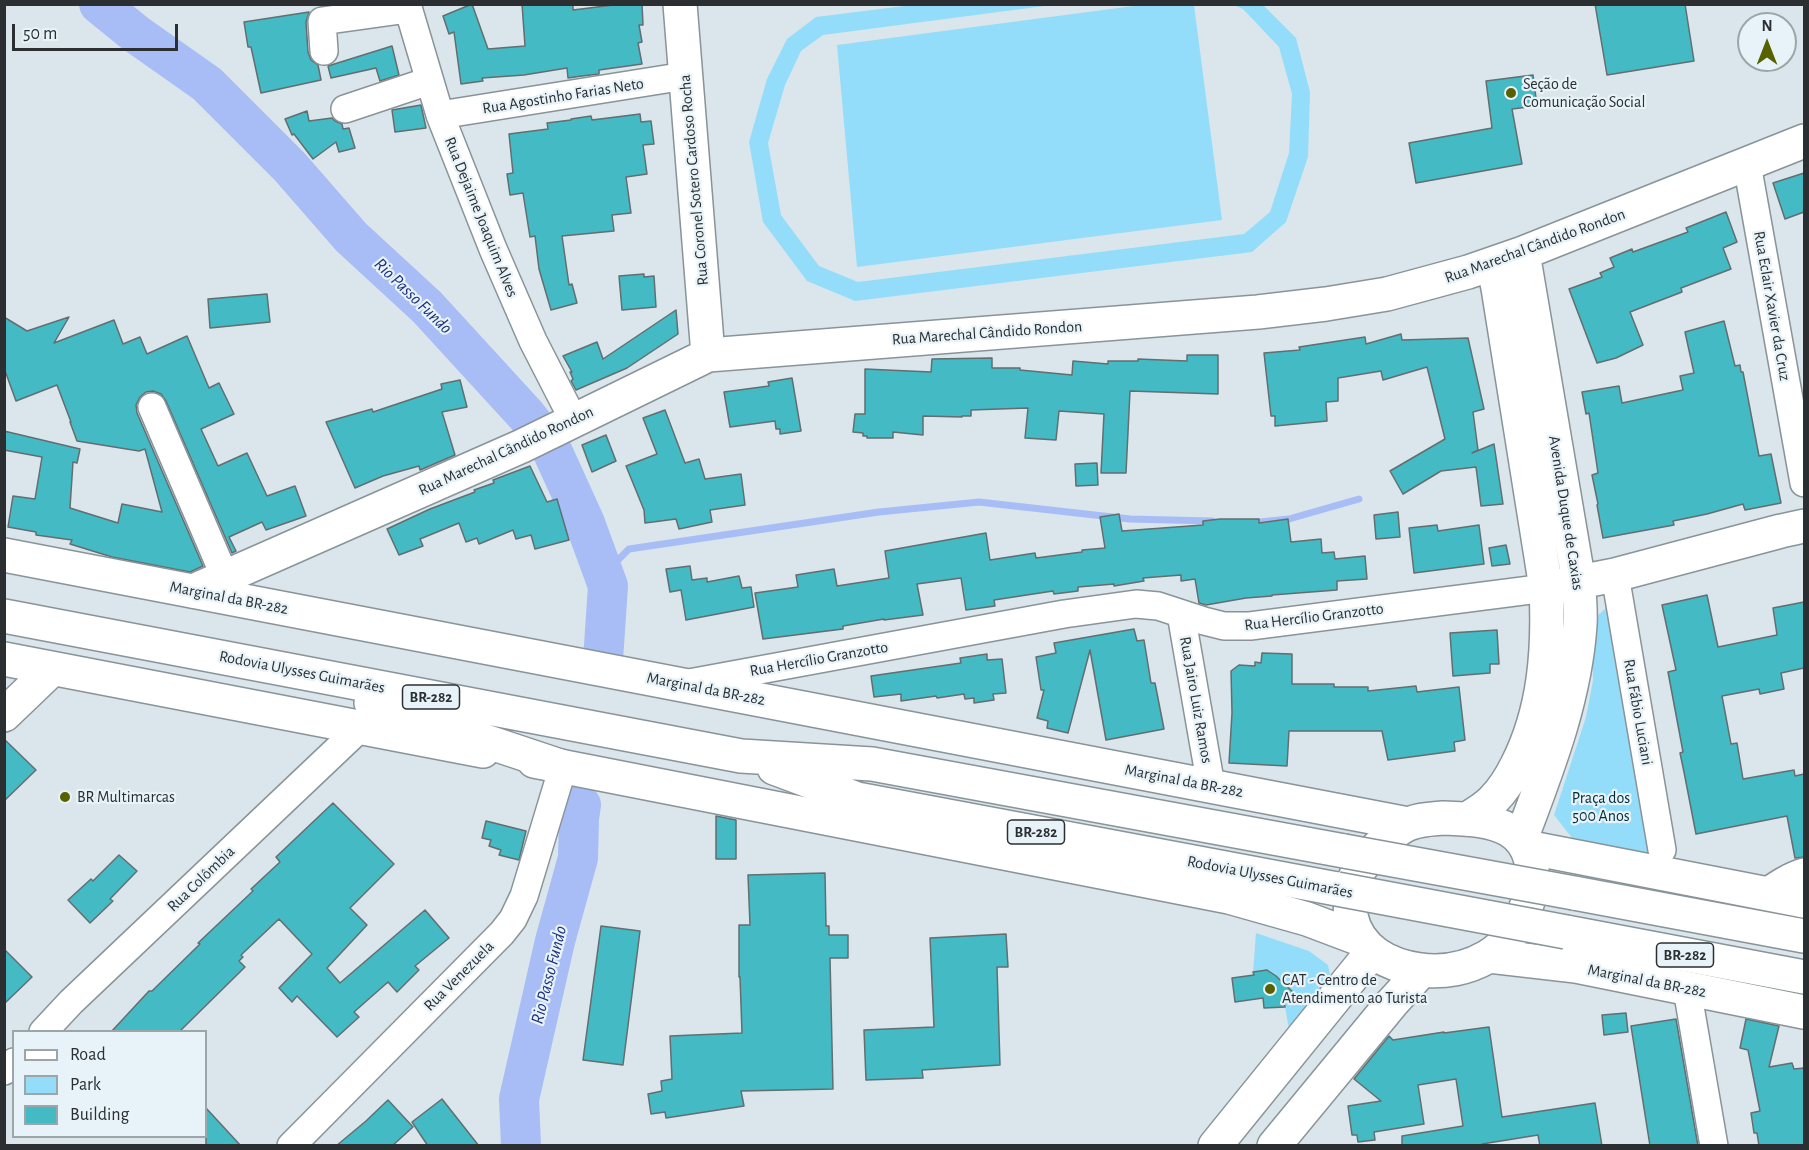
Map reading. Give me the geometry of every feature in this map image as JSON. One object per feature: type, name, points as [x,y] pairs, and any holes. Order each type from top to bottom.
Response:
[{"type":"main road","name":"Rua Coronel Sotero Cardoso Rocha","points":[[680,4],[708,355]]},
{"type":"main road","name":"Rua Marechal Cândido Rondon","points":[[193,591],[522,446],[708,355],[1258,312],[1387,294],[1439,281],[1508,259],[1804,141]]},
{"type":"main road","name":"Avenida Duque de Caxias","points":[[1508,259],[1579,583],[1580,624],[1567,709],[1523,843]]},
{"type":"main road","name":"Avenida Duque de Caxias","points":[[1468,819],[1494,800],[1511,777],[1526,747],[1533,728],[1541,690],[1546,652],[1546,588],[1498,288],[1508,259]]},
{"type":"main road","name":"Rua Hercílio Granzotto","points":[[1546,588],[1615,575],[1804,526]]},
{"type":"main road","name":"Marginal da BR-282","points":[[4,555],[1408,824]]},
{"type":"main road","name":"Rodovia Ulysses Guimarães","points":[[4,616],[741,756],[872,764],[1804,936]]},
{"type":"main road","points":[[4,659],[1229,897],[1307,919],[1366,945],[1394,965],[1422,970],[1444,971],[1468,966],[1489,957],[1513,935],[1530,900],[1531,861],[1523,843],[1508,830],[1487,822],[1468,819],[1422,820],[1408,824],[1384,841],[1366,861],[1354,880],[1350,915],[1366,945]]},
{"type":"main road","points":[[246,662],[563,767]]},
{"type":"main road","points":[[4,715],[52,669]]},
{"type":"main road","name":"Rodovia Ulysses Guimarães","points":[[741,756],[857,799],[1804,977]]},
{"type":"main road","points":[[1523,843],[1804,901]]},
{"type":"main road","points":[[1215,1146],[1366,945]]},
{"type":"main road","name":"Marginal da BR-282","points":[[1489,957],[1576,966],[1804,1012]]},
{"type":"main road","points":[[1274,1146],[1422,970]]},
{"type":"street","points":[[324,51],[322,21],[407,7]]},
{"type":"street","name":"Rua Dejaime Joaquim Alves","points":[[407,7],[440,116],[493,249],[533,341],[565,425]]},
{"type":"street","name":"Rua Agostinho Farias Neto","points":[[440,116],[685,76]]},
{"type":"street","points":[[345,109],[429,81]]},
{"type":"street","name":"Rua Eclair Xavier da Cruz","points":[[1747,164],[1804,483]]},
{"type":"street","points":[[152,407],[225,577]]},
{"type":"street","name":"Rua Fábio Luciani","points":[[1615,575],[1662,850]]},
{"type":"street","name":"Rua Hercílio Granzotto","points":[[682,684],[1100,608],[1136,604],[1158,606],[1224,626],[1250,626],[1546,588]]},
{"type":"street","name":"Rua Jairo Luiz Ramos","points":[[1181,614],[1211,786]]},
{"type":"street","name":"Rua Colômbia","points":[[45,1030],[71,1002],[360,728]]},
{"type":"street","name":"Rua Venezuela","points":[[291,1146],[502,933],[513,919],[524,897],[563,767]]},
{"type":"street","points":[[1766,893],[1782,881],[1804,872]]},
{"type":"street","points":[[1687,989],[1714,1146]]},
{"type":"green space","points":[[912,5],[1052,5],[823,35],[801,51],[785,85],[768,143],[781,215],[819,266],[858,282],[1244,234],[1270,212],[1289,153],[1292,94],[1279,47],[1243,9],[1233,5],[1263,5],[1296,38],[1310,92],[1308,157],[1286,222],[1252,252],[855,301],[807,281],[763,222],[749,142],[767,79],[787,39],[816,17]]},
{"type":"green space","points":[[1141,5],[1194,5],[1222,220],[857,267],[837,45]]},
{"type":"green space","name":"Praça dos 500 Anos","points":[[1608,606],[1650,857],[1576,843],[1554,815],[1586,717],[1593,680],[1592,621]]},
{"type":"green space","points":[[1256,933],[1309,951],[1328,965],[1332,984],[1290,1035],[1284,983],[1270,973],[1253,972]]},
{"type":"building","points":[[472,4],[488,49],[525,46],[522,4],[573,4],[573,10],[621,4],[642,4],[643,25],[639,25],[642,42],[638,43],[642,64],[599,70],[599,74],[568,78],[567,68],[524,75],[482,78],[483,81],[461,84],[454,32],[449,34],[443,16]]},
{"type":"building","points":[[1595,4],[1685,4],[1694,61],[1607,75]]},
{"type":"building","points":[[309,12],[306,22],[308,52],[311,60],[318,65],[321,80],[261,93],[251,47],[248,47],[244,22]]},
{"type":"building","points":[[392,46],[399,75],[380,81],[376,68],[331,78],[328,66]]},
{"type":"building","points":[[1533,75],[1537,106],[1512,109],[1522,164],[1416,183],[1409,143],[1492,128],[1486,81]]},
{"type":"building","points":[[421,105],[426,128],[395,132],[392,110]]},
{"type":"building","points":[[307,111],[309,121],[332,118],[342,124],[343,129],[349,128],[355,148],[339,152],[336,142],[313,159],[294,134],[292,135],[285,119]]},
{"type":"building","points":[[640,114],[641,122],[651,121],[654,144],[643,145],[647,174],[626,177],[631,213],[612,215],[614,231],[562,236],[569,285],[572,284],[577,303],[551,310],[539,269],[535,236],[530,237],[523,193],[510,195],[507,174],[513,173],[509,134],[548,129],[547,123],[571,119],[591,116],[592,120]]},
{"type":"building","points":[[1804,173],[1804,212],[1785,219],[1773,183]]},
{"type":"building","points":[[1726,212],[1737,242],[1723,248],[1731,269],[1681,288],[1682,292],[1630,312],[1643,345],[1616,358],[1597,363],[1569,289],[1602,277],[1600,273],[1614,267],[1610,258],[1688,232],[1686,228]]},
{"type":"building","points":[[644,274],[644,277],[654,276],[656,307],[622,310],[619,276]]},
{"type":"building","points":[[267,294],[270,322],[210,328],[208,299]]},
{"type":"building","points":[[676,310],[678,334],[627,368],[576,390],[571,381],[573,379],[570,372],[572,372],[563,356],[597,342],[603,359]]},
{"type":"building","points":[[4,317],[27,331],[69,317],[54,343],[114,320],[123,344],[140,337],[147,354],[187,336],[209,388],[219,383],[234,414],[201,429],[218,466],[247,453],[267,496],[295,486],[306,516],[266,530],[262,522],[229,537],[236,551],[232,553],[166,401],[161,394],[153,391],[146,392],[140,397],[136,405],[137,413],[203,566],[190,572],[112,557],[70,544],[72,540],[36,535],[36,532],[8,527],[13,496],[35,499],[42,457],[4,450],[4,431],[80,449],[77,463],[73,462],[70,508],[118,523],[122,504],[162,512],[145,449],[139,451],[77,441],[57,385],[16,401],[4,368]]},
{"type":"building","points":[[1724,321],[1735,366],[1740,365],[1741,372],[1743,372],[1759,456],[1771,454],[1781,503],[1745,510],[1743,504],[1673,521],[1674,525],[1603,538],[1592,475],[1598,473],[1589,413],[1586,414],[1582,392],[1619,386],[1622,403],[1683,390],[1680,376],[1694,373],[1685,332]]},
{"type":"building","points":[[1401,334],[1402,340],[1468,338],[1484,409],[1473,412],[1478,450],[1472,453],[1494,444],[1503,504],[1481,506],[1476,467],[1441,471],[1403,494],[1390,471],[1445,439],[1427,367],[1383,380],[1381,371],[1338,378],[1338,401],[1326,402],[1327,421],[1275,426],[1275,416],[1271,416],[1264,353],[1300,350],[1299,347],[1365,337],[1366,344]]},
{"type":"building","points":[[1187,355],[1218,355],[1218,394],[1130,391],[1126,473],[1101,473],[1104,414],[1059,411],[1056,440],[1025,438],[1028,408],[971,410],[971,416],[962,417],[923,416],[923,435],[893,432],[893,438],[867,438],[863,436],[863,433],[853,432],[855,414],[865,414],[865,369],[931,372],[932,359],[992,358],[992,368],[1020,368],[1020,370],[1072,375],[1073,361],[1108,364],[1108,361],[1138,361],[1138,359],[1187,361]]},
{"type":"building","points":[[792,378],[801,431],[780,434],[780,429],[776,429],[775,421],[730,427],[724,392],[769,386],[768,382]]},
{"type":"building","points":[[460,380],[467,407],[442,412],[455,455],[420,470],[419,466],[383,476],[355,488],[326,422],[372,409],[373,412],[442,389],[441,384]]},
{"type":"building","points":[[665,410],[685,463],[699,459],[705,479],[741,474],[745,505],[710,510],[712,522],[679,529],[676,519],[645,523],[644,510],[626,466],[657,454],[643,418]]},
{"type":"building","points":[[606,435],[616,461],[592,472],[582,445]]},
{"type":"building","points":[[1097,463],[1098,485],[1076,486],[1075,464]]},
{"type":"building","points":[[530,466],[547,502],[557,499],[569,540],[535,549],[531,535],[516,539],[513,530],[479,544],[477,538],[466,542],[459,523],[420,539],[423,546],[399,555],[387,529],[475,492],[474,490],[494,483],[493,480]]},
{"type":"building","points":[[1398,512],[1400,537],[1376,539],[1374,515]]},
{"type":"building","points":[[1119,514],[1122,531],[1203,525],[1203,521],[1220,519],[1259,519],[1259,523],[1288,519],[1291,542],[1321,539],[1322,553],[1334,552],[1335,559],[1365,556],[1367,579],[1337,581],[1337,590],[1272,595],[1206,605],[1199,603],[1195,579],[1181,581],[1181,575],[1143,578],[1144,581],[1114,586],[1114,584],[1078,587],[1078,591],[1054,594],[1053,591],[994,600],[995,606],[966,610],[961,578],[917,584],[923,615],[843,626],[843,629],[763,639],[755,593],[798,587],[796,575],[834,569],[837,586],[889,578],[885,551],[986,533],[990,560],[1035,553],[1036,558],[1105,548],[1100,517]]},
{"type":"building","points":[[1437,525],[1438,531],[1479,525],[1484,564],[1414,573],[1409,528]]},
{"type":"building","points":[[1506,545],[1510,564],[1492,566],[1489,548]]},
{"type":"building","points":[[690,566],[692,580],[707,578],[707,582],[739,576],[742,588],[751,587],[754,607],[686,620],[681,590],[670,592],[666,569]]},
{"type":"building","points":[[1707,595],[1718,647],[1777,635],[1773,608],[1804,602],[1804,668],[1781,673],[1784,689],[1760,694],[1759,689],[1722,696],[1731,744],[1737,743],[1743,779],[1794,770],[1795,776],[1804,774],[1804,857],[1795,858],[1787,816],[1696,834],[1680,753],[1683,752],[1668,672],[1676,670],[1662,605]]},
{"type":"building","points":[[1134,629],[1137,641],[1144,640],[1151,683],[1155,683],[1164,729],[1106,740],[1090,650],[1068,733],[1047,728],[1048,721],[1037,718],[1044,690],[1041,690],[1036,657],[1056,653],[1054,643]]},
{"type":"building","points":[[1497,630],[1499,664],[1490,664],[1490,673],[1453,676],[1450,633]]},
{"type":"building","points":[[1262,653],[1292,654],[1292,684],[1368,687],[1368,691],[1416,686],[1417,692],[1459,687],[1465,740],[1454,742],[1455,751],[1388,760],[1382,731],[1289,731],[1287,766],[1229,763],[1232,713],[1231,671],[1239,665],[1255,666],[1255,662],[1261,663]]},
{"type":"building","points":[[987,654],[987,660],[1002,659],[1006,693],[993,694],[994,700],[974,703],[974,698],[965,699],[964,694],[901,701],[901,694],[874,697],[871,676],[961,663],[960,658]]},
{"type":"building","points":[[4,739],[36,770],[4,801]]},
{"type":"building","points":[[333,803],[394,864],[350,908],[367,925],[327,968],[340,983],[425,910],[449,938],[415,966],[419,970],[397,992],[388,982],[354,1012],[359,1017],[337,1037],[297,996],[292,1002],[279,988],[312,954],[279,919],[241,955],[243,957],[239,961],[245,967],[181,1030],[113,1030],[149,991],[152,991],[253,891],[251,889],[280,862],[276,857]]},
{"type":"building","points":[[716,816],[736,820],[736,859],[716,859]]},
{"type":"building","points":[[486,821],[526,831],[519,860],[499,855],[501,850],[489,846],[491,840],[482,838]]},
{"type":"building","points":[[119,855],[137,871],[110,899],[113,901],[90,923],[68,900],[91,879],[93,881]]},
{"type":"building","points":[[825,873],[826,926],[829,926],[829,935],[848,935],[848,958],[830,958],[833,1089],[741,1091],[744,1106],[666,1118],[665,1112],[651,1114],[648,1094],[662,1091],[661,1081],[672,1079],[670,1036],[742,1033],[739,925],[750,925],[748,875]]},
{"type":"building","points":[[601,926],[640,931],[623,1065],[583,1060]]},
{"type":"building","points":[[1006,934],[1008,967],[997,967],[1000,1065],[922,1070],[923,1078],[866,1080],[864,1030],[934,1027],[930,938]]},
{"type":"building","points":[[4,949],[32,977],[4,1004]]},
{"type":"building","name":"CAT - Centro de Atendimento ao Turista","points":[[1267,970],[1295,994],[1283,994],[1285,1007],[1264,1008],[1263,998],[1235,1002],[1232,978],[1254,975],[1253,972]]},
{"type":"building","points":[[1626,1013],[1628,1032],[1604,1035],[1602,1015]]},
{"type":"building","points":[[1676,1019],[1698,1146],[1650,1146],[1631,1026]]},
{"type":"building","points":[[1746,1019],[1779,1026],[1769,1067],[1792,1063],[1794,1069],[1804,1068],[1804,1146],[1759,1146],[1751,1113],[1760,1111],[1748,1050],[1740,1048]]},
{"type":"building","points":[[1489,1027],[1502,1117],[1595,1103],[1602,1146],[1540,1146],[1538,1135],[1482,1144],[1482,1146],[1402,1146],[1402,1136],[1463,1126],[1456,1079],[1418,1085],[1424,1124],[1374,1132],[1375,1140],[1358,1142],[1357,1135],[1352,1135],[1348,1106],[1381,1101],[1354,1079],[1389,1036],[1393,1040]]},
{"type":"building","points":[[442,1099],[479,1146],[428,1146],[412,1122]]},
{"type":"building","points":[[388,1100],[413,1127],[392,1146],[336,1146],[366,1121]]},
{"type":"building","points":[[207,1109],[241,1146],[206,1146],[207,1138]]},
{"type":"waterway","name":"Rio Passo Fundo","points":[[99,4],[136,34],[207,84],[290,167],[351,237],[427,307],[526,415],[550,446],[585,523],[608,586],[603,660]]},
{"type":"waterway","points":[[1250,523],[1289,519],[1359,499]]},
{"type":"waterway","points":[[608,586],[616,562],[629,549],[879,512],[979,502],[1130,519],[1212,521]]},
{"type":"waterway","name":"Rio Passo Fundo","points":[[521,1146],[519,1099],[555,941],[578,858],[581,805]]},
{"type":"place","name":"Seção de Comunicação Social","points":[[1511,93]]},
{"type":"place","name":"BR Multimarcas","points":[[65,797]]},
{"type":"place","name":"CAT - Centro de Atendimento ao Turista","points":[[1270,989]]}]
